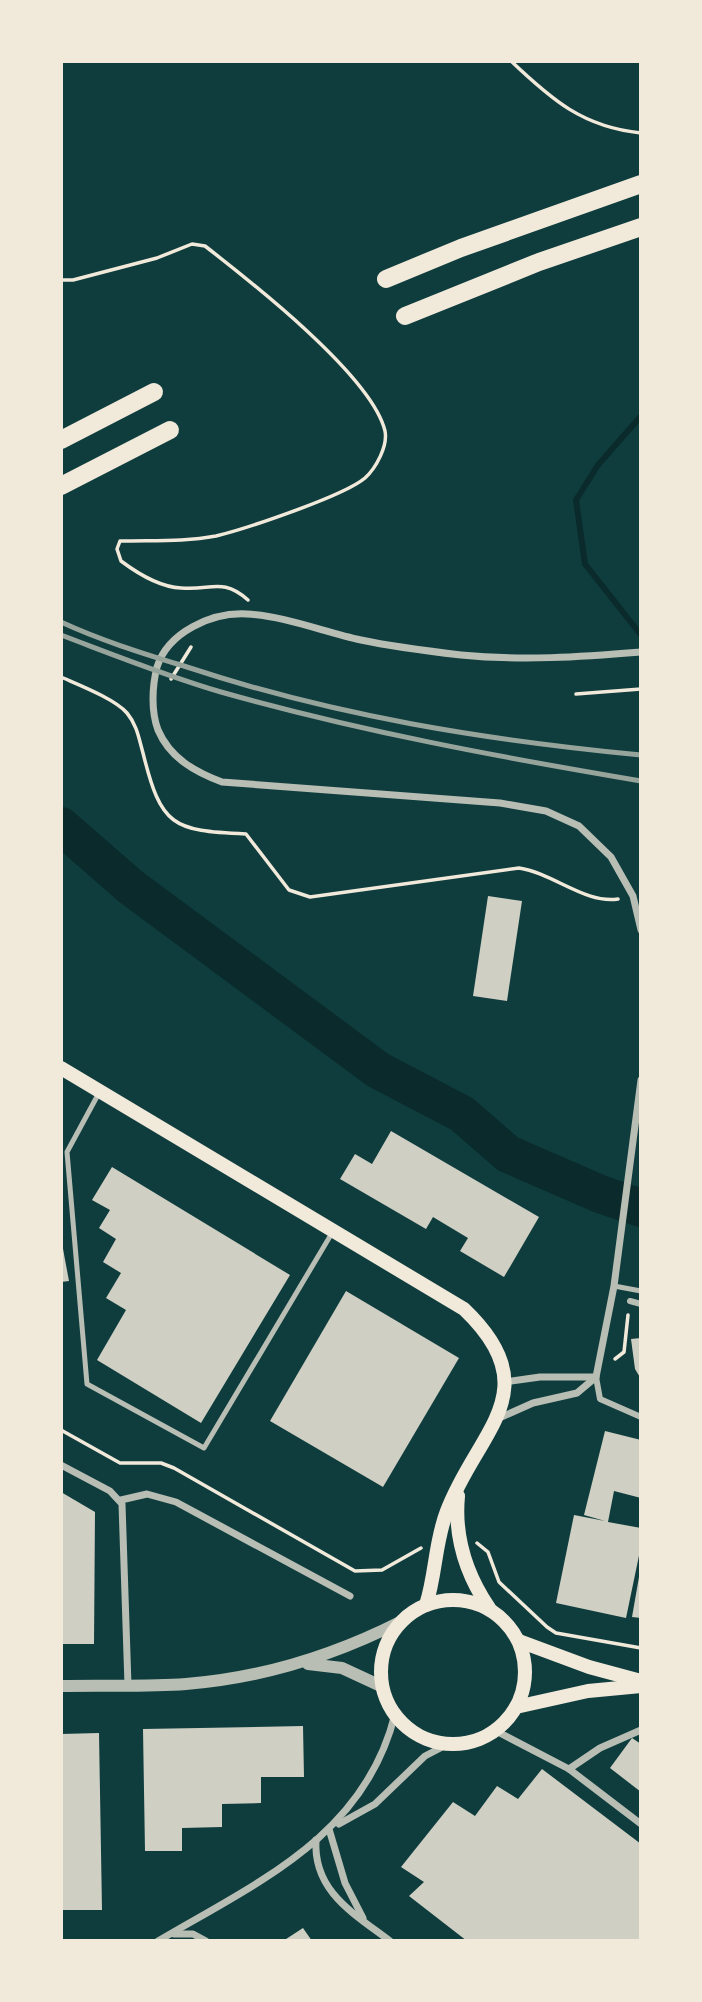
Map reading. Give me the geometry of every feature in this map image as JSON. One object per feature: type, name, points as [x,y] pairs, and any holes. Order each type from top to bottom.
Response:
[{"type":"highway","points":[[386,279],[461,248],[641,184]]},
{"type":"highway","points":[[405,316],[539,262],[641,227]]},
{"type":"highway","points":[[61,440],[154,392]]},
{"type":"highway","points":[[67,483],[170,430]]},
{"type":"main road","points":[[61,1068],[464,1309],[488,1334],[502,1365],[505,1381],[497,1419],[447,1510],[426,1605]]},
{"type":"main road","points":[[459,1488],[460,1542],[468,1572],[490,1609],[511,1629],[519,1641],[526,1674],[516,1707],[496,1731],[481,1739],[448,1744],[418,1735],[395,1714],[383,1687],[381,1673],[386,1645],[402,1621],[426,1605],[458,1600],[490,1609]]},
{"type":"main road","points":[[519,1641],[641,1683]]},
{"type":"main road","points":[[516,1707],[588,1691],[641,1683]]},
{"type":"street","points":[[641,652],[539,658],[463,655],[371,642],[255,615],[234,615],[215,619],[186,631],[173,641],[158,664],[153,690],[155,723],[174,754],[193,770],[222,782],[500,803],[546,811],[579,826],[601,846],[620,871],[632,896],[641,930]]},
{"type":"street","points":[[641,1080],[614,1286],[596,1377],[600,1399],[641,1417]]},
{"type":"street","points":[[630,1301],[641,1304]]},
{"type":"street","points":[[505,1381],[540,1377],[596,1377]]},
{"type":"street","points":[[497,1419],[533,1403],[578,1393],[596,1377]]},
{"type":"street","points":[[61,1465],[121,1500],[147,1494],[176,1502],[351,1597]]},
{"type":"street","points":[[121,1500],[124,1522],[128,1685]]},
{"type":"street","points":[[294,1665],[349,1646],[402,1621]]},
{"type":"street","points":[[61,1686],[186,1684],[310,1664],[342,1668],[383,1687]]},
{"type":"street","points":[[158,1941],[247,1889],[329,1829],[353,1805],[372,1777],[382,1757],[395,1714]]},
{"type":"street","points":[[569,1769],[600,1748],[641,1730]]},
{"type":"street","points":[[496,1731],[569,1769],[641,1824]]},
{"type":"street","points":[[329,1829],[375,1804],[425,1756],[448,1744]]},
{"type":"street","points":[[329,1829],[345,1883],[365,1922]]},
{"type":"street","points":[[316,1840],[322,1880],[329,1891],[390,1941]]},
{"type":"street","points":[[168,1935],[185,1933],[206,1941]]},
{"type":"lane","points":[[100,1091],[67,1152],[87,1384],[204,1448],[334,1231]]},
{"type":"lane","points":[[614,1286],[641,1291]]},
{"type":"path","points":[[511,61],[545,94],[583,118],[601,127],[641,133]]},
{"type":"path","points":[[61,280],[158,258],[192,244],[205,246],[284,308],[352,378],[377,411],[386,433],[379,462],[364,479],[320,501],[217,535],[172,541],[120,541],[117,549],[121,561],[133,570],[179,589],[223,585],[252,603],[255,615]]},
{"type":"path","points":[[169,690],[182,658],[200,640]]},
{"type":"path","points":[[61,677],[126,711],[136,726],[152,792],[166,817],[198,832],[246,834],[289,890],[310,897],[519,868],[545,874],[600,900],[632,896]]},
{"type":"path","points":[[576,694],[641,689]]},
{"type":"path","points":[[614,1369],[615,1358],[624,1352],[630,1301]]},
{"type":"path","points":[[61,1430],[120,1464],[161,1463],[174,1468],[355,1571],[382,1570],[410,1552],[439,1544]]},
{"type":"path","points":[[460,1542],[479,1543],[484,1547],[499,1582],[541,1623],[556,1633],[641,1648]]},
{"type":"building","points":[[488,896],[522,901],[507,1001],[473,996]]},
{"type":"building","points":[[391,1131],[539,1217],[504,1277],[460,1251],[468,1238],[433,1217],[426,1229],[340,1179],[355,1154],[372,1164]]},
{"type":"building","points":[[112,1167],[290,1275],[201,1423],[97,1360],[126,1310],[106,1298],[121,1273],[103,1262],[116,1239],[99,1228],[110,1210],[92,1200]]},
{"type":"building","points":[[61,1238],[69,1281],[61,1282]]},
{"type":"building","points":[[346,1291],[459,1358],[383,1487],[270,1421]]},
{"type":"building","points":[[641,1338],[641,1379],[635,1369],[631,1339]]},
{"type":"building","points":[[605,1431],[641,1440],[641,1498],[614,1491],[608,1522],[641,1528],[641,1546],[626,1618],[556,1603],[574,1515],[605,1521],[584,1515]]},
{"type":"building","points":[[61,1492],[95,1512],[94,1644],[61,1644]]},
{"type":"building","points":[[641,1577],[641,1618],[632,1617]]},
{"type":"building","points":[[303,1726],[304,1777],[261,1777],[261,1803],[222,1804],[222,1827],[182,1828],[182,1851],[145,1851],[143,1729]]},
{"type":"building","points":[[99,1733],[102,1910],[61,1910],[61,1734]]},
{"type":"building","points":[[632,1738],[641,1744],[641,1792],[610,1768]]},
{"type":"building","points":[[542,1769],[641,1844],[641,1941],[467,1941],[409,1896],[424,1882],[401,1867],[453,1802],[475,1816],[497,1786],[518,1799]]},
{"type":"building","points":[[303,1928],[312,1941],[283,1941]]},
{"type":"waterway","points":[[641,416],[598,465],[576,500],[585,564],[641,635]]},
{"type":"waterway","points":[[61,826],[131,887],[378,1070],[462,1114],[508,1154],[600,1194],[641,1208]]},
{"type":"railway","points":[[61,622],[124,647],[298,699],[411,724],[525,742],[641,755]]},
{"type":"railway","points":[[61,635],[180,679],[273,706],[430,742],[641,781]]}]
